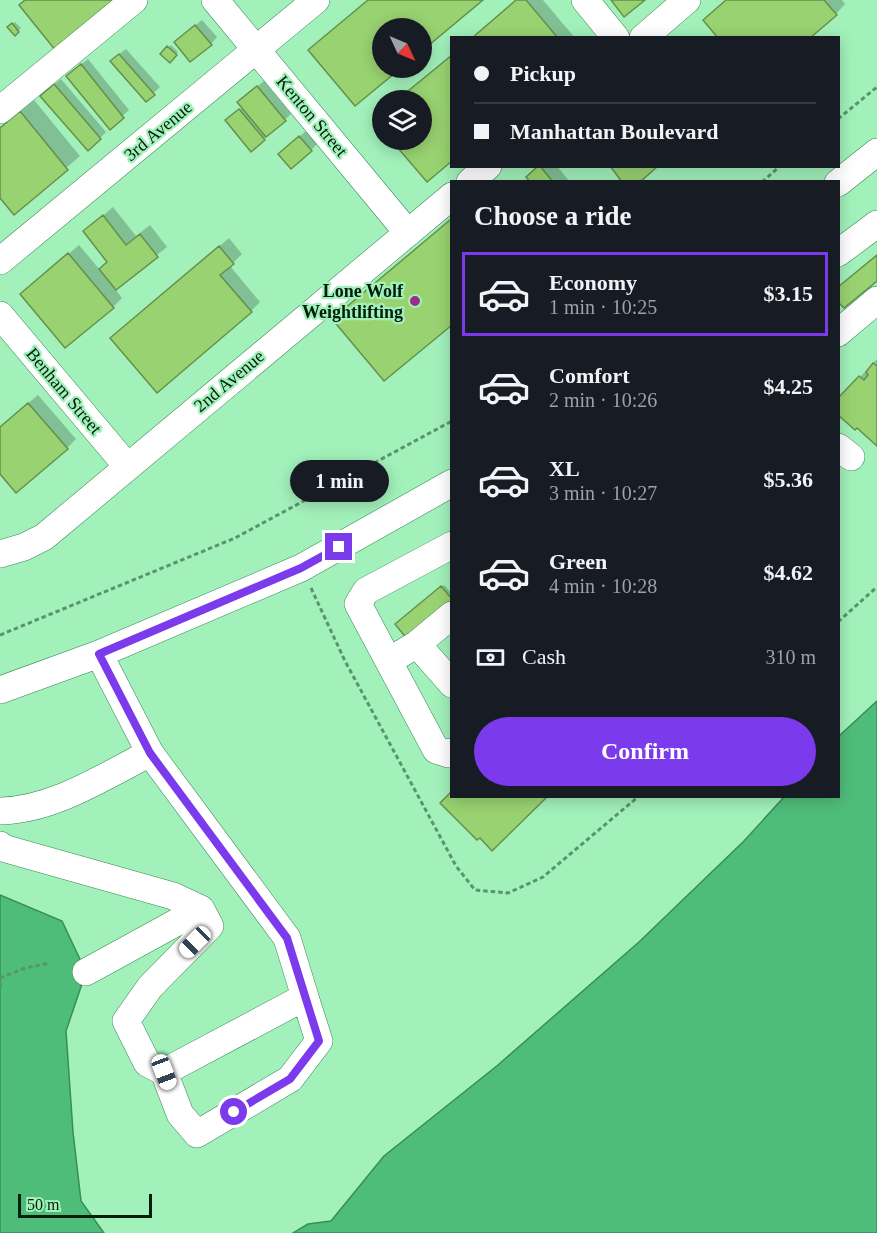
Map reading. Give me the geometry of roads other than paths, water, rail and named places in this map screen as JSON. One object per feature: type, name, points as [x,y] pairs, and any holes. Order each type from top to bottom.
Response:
[{"type":"street","points":[[0,110],[134,0]]},
{"type":"street","name":"Kenton Street","points":[[215,0],[408,233]]},
{"type":"street","name":"3rd Avenue","points":[[0,261],[316,0]]},
{"type":"street","points":[[585,0],[614,36]]},
{"type":"street","points":[[654,34],[687,0]]},
{"type":"street","points":[[840,181],[877,152]]},
{"type":"street","points":[[472,180],[486,168]]},
{"type":"street","name":"2nd Avenue","points":[[0,554],[24,547],[44,537],[450,198]]},
{"type":"street","points":[[840,252],[877,224]]},
{"type":"street","points":[[840,331],[877,300]]},
{"type":"street","name":"Benham Street","points":[[0,315],[127,466]]},
{"type":"street","points":[[0,690],[99,654],[301,568],[450,484]]},
{"type":"street","points":[[450,546],[366,591],[358,604],[436,750],[450,753]]},
{"type":"street","points":[[389,661],[417,644],[450,617]]},
{"type":"street","points":[[417,644],[450,682]]},
{"type":"street","points":[[0,846],[173,896],[201,909],[210,926],[150,987],[126,1021],[147,1063],[164,1072],[180,1114],[197,1134],[290,1079],[319,1041],[287,938],[150,753],[99,654]]},
{"type":"street","points":[[0,811],[20,811],[57,800],[150,753]]},
{"type":"street","points":[[86,972],[201,909]]},
{"type":"street","points":[[164,1072],[305,997]]},
{"type":"place","name":"Lone Wolf Weightlifting","points":[[415,301]]}]
